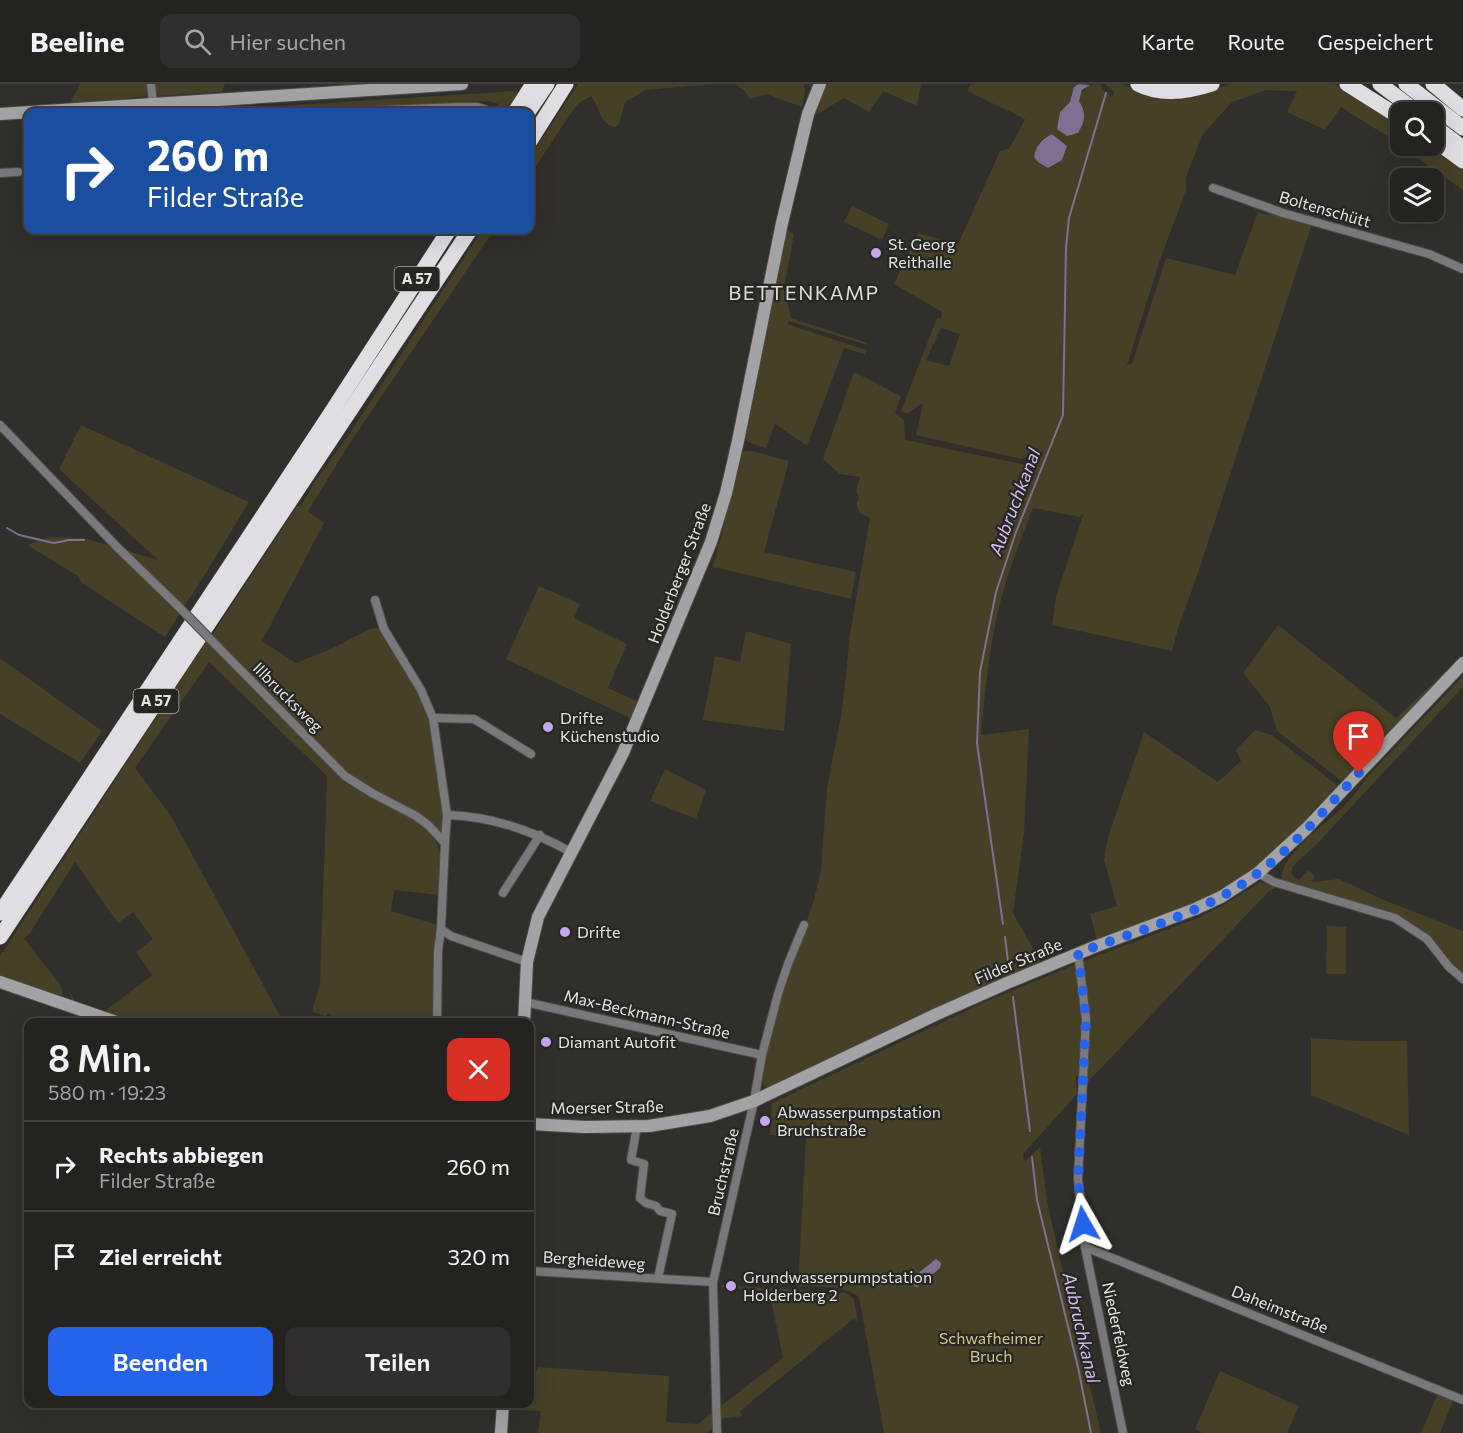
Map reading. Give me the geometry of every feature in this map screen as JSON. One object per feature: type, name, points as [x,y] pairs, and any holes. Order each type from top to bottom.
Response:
[{"type":"highway","points":[[517,108],[533,84]]},
{"type":"highway","points":[[531,108],[547,84]]},
{"type":"highway","points":[[534,135],[566,84]]},
{"type":"highway","points":[[534,135],[571,84]]},
{"type":"highway","points":[[1138,84],[1169,92],[1195,89],[1212,84]]},
{"type":"highway","points":[[1347,84],[1390,110]]},
{"type":"highway","points":[[1357,84],[1390,109]]},
{"type":"highway","points":[[1380,84],[1404,102]]},
{"type":"highway","points":[[1406,84],[1463,128]]},
{"type":"highway","points":[[1433,84],[1463,109]]},
{"type":"highway","points":[[1446,84],[1463,104]]},
{"type":"highway","points":[[1444,134],[1463,148]]},
{"type":"highway","points":[[1444,147],[1463,161]]},
{"type":"highway","name":"A 57","points":[[0,913],[320,429],[445,234]]},
{"type":"highway","name":"A 57","points":[[0,937],[467,234]]},
{"type":"main road","points":[[165,108],[462,84]]},
{"type":"main road","name":"Holderberger Straße","points":[[808,114],[810,84]]},
{"type":"main road","name":"Holderberger Straße","points":[[524,1018],[528,962],[538,917],[623,753],[711,543],[738,441],[782,223],[808,114],[820,84]]},
{"type":"main road","points":[[0,114],[24,113]]},
{"type":"main road","name":"Filder Straße","points":[[754,1101],[937,1014],[1078,953],[1221,897],[1258,873],[1306,829],[1463,663]]},
{"type":"main road","points":[[0,982],[104,1018]]},
{"type":"main road","name":"Moerser Straße","points":[[534,1124],[585,1127],[649,1126],[710,1116],[754,1101]]},
{"type":"main road","points":[[501,1433],[503,1408]]},
{"type":"street","points":[[151,84],[153,108]]},
{"type":"street","points":[[417,108],[457,106],[481,108]]},
{"type":"street","points":[[0,173],[18,172]]},
{"type":"street","name":"Boltenschütt","points":[[1213,188],[1283,213],[1429,254],[1463,269]]},
{"type":"street","name":"Illbrucksweg","points":[[0,425],[345,776],[416,816],[445,843]]},
{"type":"street","points":[[375,600],[384,629],[421,690],[432,718],[447,814],[438,951],[437,1018]]},
{"type":"street","points":[[432,718],[474,718],[531,754]]},
{"type":"street","points":[[447,814],[482,817],[540,836],[571,852]]},
{"type":"street","points":[[503,893],[540,836]]},
{"type":"street","points":[[1258,873],[1274,882],[1395,918],[1428,939],[1449,967],[1463,979]]},
{"type":"street","name":"Bruchstraße","points":[[717,1433],[713,1282],[754,1101],[762,1055],[781,984],[804,925]]},
{"type":"street","points":[[441,929],[451,936],[528,962]]},
{"type":"street","name":"Niederfeldweg","points":[[1078,953],[1086,1019],[1078,1179],[1085,1247],[1123,1433]]},
{"type":"street","name":"Max-Beckmann-Straße","points":[[525,1002],[762,1055]]},
{"type":"street","name":"Bergheideweg","points":[[636,1132],[631,1160],[644,1164],[640,1198],[656,1206],[660,1211],[672,1214],[658,1278]]},
{"type":"street","name":"Daheimstraße","points":[[1085,1247],[1463,1400]]},
{"type":"street","name":"Bergheideweg","points":[[534,1271],[713,1282]]},
{"type":"green space","points":[[80,84],[147,84],[147,96],[69,105]]},
{"type":"green space","points":[[155,84],[225,84],[222,92],[158,96]]},
{"type":"green space","points":[[578,84],[714,84],[646,90],[625,102],[619,124],[616,127],[606,123],[591,96],[579,103],[573,110],[534,169],[534,151]]},
{"type":"green space","points":[[735,84],[804,84],[802,107],[767,94],[750,99],[745,91]]},
{"type":"green space","points":[[826,84],[921,84],[917,106],[883,91],[869,112],[844,98],[816,115]]},
{"type":"green space","points":[[971,84],[1079,84],[1074,87],[1070,102],[1060,112],[1083,107],[1079,101],[1082,93],[1089,86],[1096,84],[1101,84],[1102,89],[1112,97],[1114,92],[1105,84],[1122,84],[1149,97],[1180,99],[1196,97],[1229,84],[1334,84],[1359,96],[1390,116],[1390,138],[1341,107],[1325,130],[1287,112],[1297,91],[1266,90],[1232,102],[1203,134],[1186,177],[1186,190],[1161,257],[1127,365],[1132,364],[1166,258],[1235,275],[1258,212],[1268,215],[1270,212],[1312,224],[1172,651],[1052,625],[1056,596],[1084,512],[1080,517],[1033,508],[1017,550],[1002,595],[993,635],[981,735],[1029,729],[1024,833],[1013,913],[1041,963],[977,990],[770,1089],[764,1086],[761,1078],[779,1001],[814,900],[821,870],[827,788],[842,711],[850,634],[870,518],[860,513],[856,504],[859,498],[856,491],[860,477],[840,474],[823,459],[854,372],[901,396],[895,413],[904,420],[905,440],[1036,467],[1036,452],[1021,459],[916,435],[923,403],[906,414],[901,411],[937,318],[941,318],[942,312],[894,284],[918,233],[958,244],[1000,151],[1009,149],[1025,119],[967,91]],"holes":[[[1052,134],[1067,146],[1062,160],[1035,151],[1041,140]],[[941,328],[960,334],[949,366],[926,360]]]},
{"type":"green space","points":[[517,91],[519,96],[510,108],[498,108],[499,104],[488,101],[351,108],[247,108]]},
{"type":"green space","points":[[1444,154],[1463,167],[1463,190],[1444,177],[1444,168],[1432,168],[1415,156],[1444,156]]},
{"type":"green space","points":[[852,206],[889,224],[882,240],[844,222]]},
{"type":"green space","points":[[787,230],[794,234],[784,288],[791,318],[868,343],[867,345],[789,321],[787,324],[869,351],[865,354],[844,348],[807,446],[775,424],[766,448],[748,442],[744,437]]},
{"type":"green space","points":[[479,234],[491,234],[350,443],[308,511],[324,523],[262,641],[296,663],[331,649],[368,630],[380,627],[419,692],[430,719],[444,817],[442,833],[419,815],[366,786],[338,766],[212,635],[298,505],[301,506],[315,481],[350,433]]},
{"type":"green space","points":[[81,425],[249,502],[165,637],[82,583],[78,576],[27,545],[50,537],[84,538],[158,560],[59,469]]},
{"type":"green space","points":[[743,451],[752,451],[789,461],[764,552],[856,572],[851,599],[713,567]]},
{"type":"green space","points":[[539,586],[580,604],[574,618],[627,644],[608,688],[639,702],[632,719],[506,659]]},
{"type":"green space","points":[[1278,625],[1396,718],[1453,664],[1453,667],[1343,782],[1277,731],[1270,707],[1243,673]]},
{"type":"green space","points":[[746,631],[791,644],[784,731],[703,720],[715,656],[740,662]]},
{"type":"green space","points":[[206,641],[334,771],[422,824],[439,849],[441,865],[439,895],[394,890],[391,911],[438,925],[435,955],[442,965],[442,1018],[331,1018],[332,1015],[328,1013],[326,1016],[312,1012],[320,983],[327,776],[209,662],[135,768],[171,816],[281,1018],[118,1018],[73,1002],[68,989],[75,1001],[105,1011],[152,975],[136,952],[153,939],[133,912],[118,923],[75,862],[30,933],[24,938],[61,986],[63,996],[0,978],[0,956]]},
{"type":"green space","points":[[0,658],[102,731],[80,763],[0,714]]},
{"type":"green space","points":[[1463,676],[1463,687],[1316,845],[1293,866],[1291,872],[1299,880],[1308,870],[1315,875],[1312,882],[1339,879],[1384,900],[1463,931],[1463,976],[1429,936],[1396,915],[1282,881],[1287,862],[1295,851],[1346,804],[1367,777]]},
{"type":"green space","points":[[1255,730],[1272,735],[1340,787],[1314,809],[1298,830],[1256,871],[1218,894],[1097,941],[1090,914],[1117,906],[1104,860],[1108,837],[1144,732],[1218,782],[1241,761],[1236,750]]},
{"type":"green space","points":[[665,769],[706,790],[696,819],[650,801]]},
{"type":"green space","name":"Schwafheimer Bruch","points":[[1261,882],[1279,887],[1269,891],[1086,1084],[1084,1071],[1076,1077],[1077,1094],[1023,1154],[1024,1162],[1040,1147],[1047,1200],[1101,1433],[884,1433],[859,1297],[838,1288],[798,1286],[806,1138],[770,1135],[772,1103],[987,1001],[1096,956],[1198,918]]},
{"type":"green space","points":[[1327,926],[1346,927],[1346,974],[1326,974]]},
{"type":"green space","points":[[1311,1038],[1407,1041],[1409,1135],[1311,1095]]},
{"type":"green space","points":[[721,1285],[846,1293],[854,1299],[858,1321],[853,1319],[740,1411],[742,1416],[721,1419],[721,1406],[783,1358],[769,1291],[721,1287]]},
{"type":"green space","points":[[538,1367],[669,1376],[666,1422],[698,1424],[714,1411],[713,1428],[706,1433],[538,1433],[541,1411],[507,1410],[507,1408],[534,1408],[534,1371],[537,1371]]},
{"type":"green space","points":[[1220,1371],[1299,1406],[1287,1433],[1203,1433],[1195,1429]]},
{"type":"green space","points":[[1438,1393],[1454,1398],[1440,1433],[1421,1433]]},
{"type":"shaded area","points":[[1079,84],[1090,85],[1082,90],[1079,101],[1084,121],[1078,133],[1067,136],[1057,129],[1060,112],[1070,102],[1074,87]]},
{"type":"shaded area","points":[[1052,134],[1067,146],[1062,160],[1048,168],[1034,157],[1040,143]]},
{"type":"shaded area","points":[[936,1259],[941,1263],[940,1268],[917,1287],[913,1285],[912,1278]]},
{"type":"waterway","name":"Aubruchkanal","points":[[1003,924],[977,743],[980,672],[996,592],[1016,532],[1063,415],[1066,248],[1069,218],[1106,93]]},
{"type":"waterway","points":[[7,528],[19,535],[54,543],[84,540]]},
{"type":"waterway","name":"Aubruchkanal","points":[[1005,937],[1009,970]]},
{"type":"waterway","name":"Aubruchkanal","points":[[1013,997],[1030,1131]]},
{"type":"waterway","name":"Aubruchkanal","points":[[1032,1157],[1037,1200],[1078,1367],[1091,1433]]},
{"type":"place","name":"St. Georg Reithalle","points":[[876,253]]},
{"type":"place","name":"Drifte Küchenstudio","points":[[548,727]]},
{"type":"place","name":"Drifte","points":[[565,932]]},
{"type":"place","name":"Diamant Autofit","points":[[546,1042]]},
{"type":"place","name":"Abwasserpumpstation Bruchstraße","points":[[765,1121]]},
{"type":"place","name":"Grundwasserpumpstation Holderberg 2","points":[[731,1286]]},
{"type":"district","name":"BETTENKAMP","points":[[804,293]]},
{"type":"route","points":[[1083,1224],[1078,1179],[1086,1019],[1078,953],[1221,897],[1258,873],[1306,829],[1359,773]]}]
